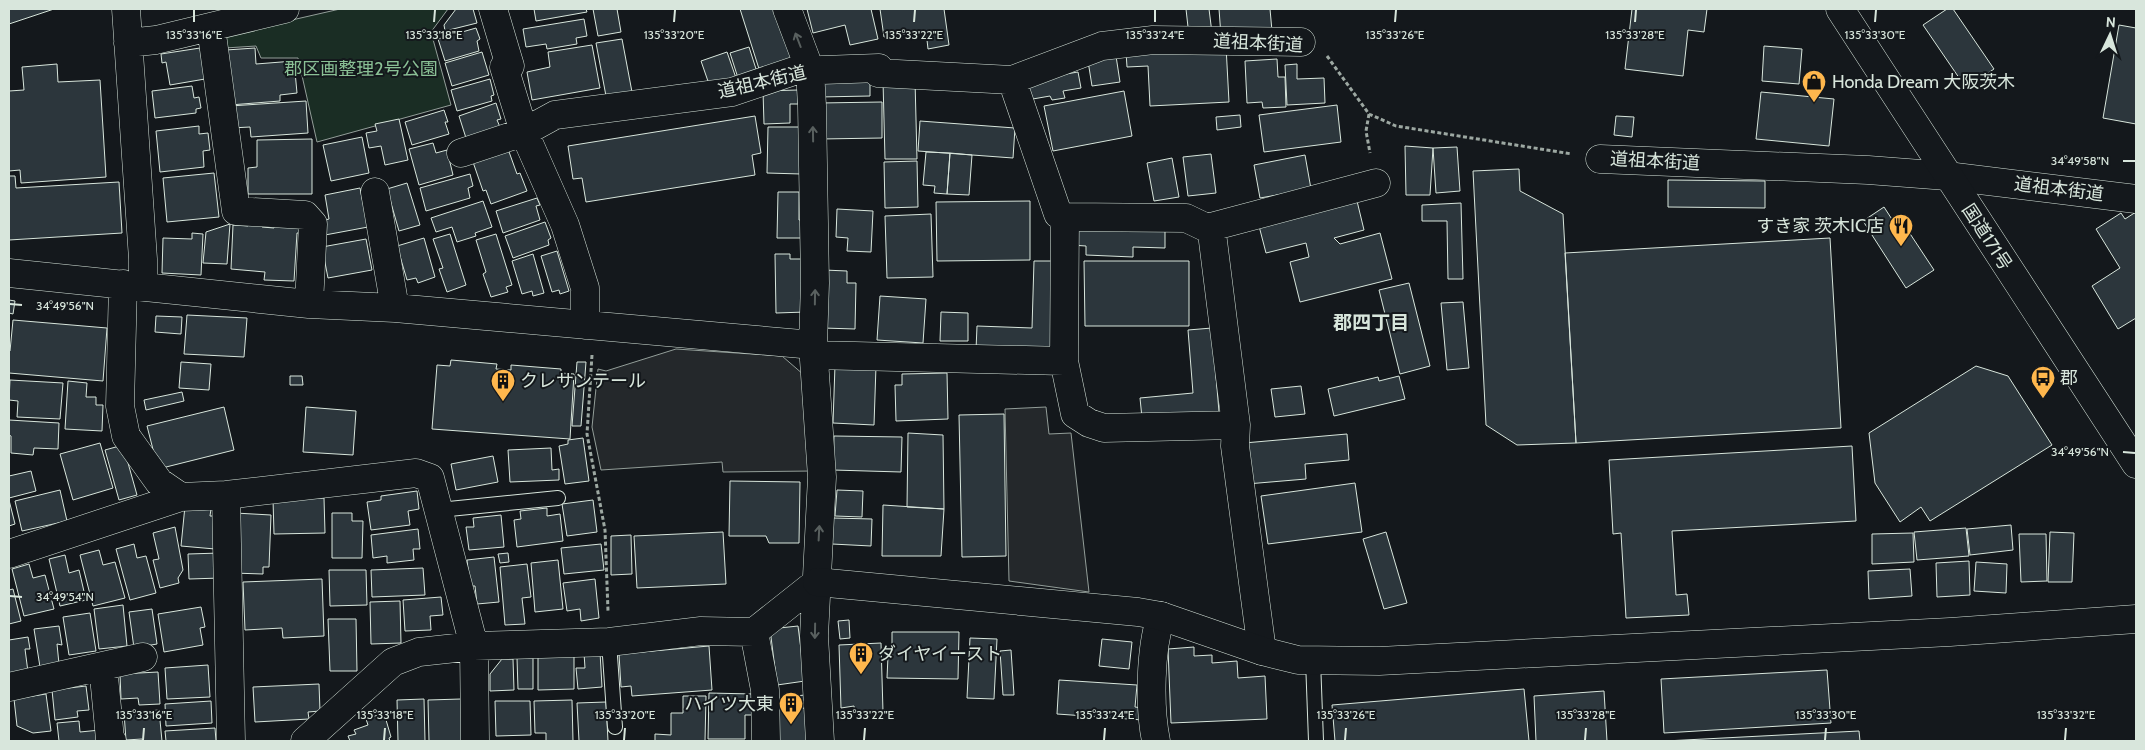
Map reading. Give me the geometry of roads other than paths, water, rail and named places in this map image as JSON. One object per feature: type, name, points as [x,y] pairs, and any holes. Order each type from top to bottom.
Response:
[{"type":"main road","points":[[126,9],[143,259],[133,285],[120,406],[126,436],[159,482],[181,497]]},
{"type":"main road","points":[[128,43],[156,40],[285,9]]},
{"type":"main road","points":[[493,9],[510,66],[504,67],[524,132],[568,234],[585,288],[590,325]]},
{"type":"main road","points":[[787,9],[810,70],[812,106],[815,282],[814,350],[822,477],[814,636],[820,741]]},
{"type":"main road","name":"国道171号","points":[[1840,9],[2136,464]]},
{"type":"main road","points":[[211,27],[236,211],[305,215],[313,224],[310,304]]},
{"type":"main road","name":"道祖本街道","points":[[462,153],[524,132],[555,115],[732,92],[794,71],[879,68],[878,73],[1012,80],[1102,46],[1153,40],[1301,42]]},
{"type":"main road","points":[[1012,80],[1058,214],[1066,217],[1186,218],[1207,228],[1212,233],[1236,425],[1235,446],[1262,651]]},
{"type":"main road","name":"道祖本街道","points":[[1600,159],[1816,166],[1947,176],[2136,199]]},
{"type":"main road","points":[[1207,228],[1376,183]]},
{"type":"main road","points":[[375,192],[395,308]]},
{"type":"main road","points":[[1066,217],[1064,361],[1075,414],[1089,423],[1104,428],[1236,425]]},
{"type":"main road","points":[[9,273],[310,304],[395,308],[590,325],[814,350],[1064,361]]},
{"type":"main road","points":[[9,554],[181,497],[226,495],[416,473],[430,478],[474,646],[475,741]]},
{"type":"main road","points":[[226,495],[231,741]]},
{"type":"main road","points":[[313,738],[392,662],[419,652],[474,646],[609,642],[701,631],[754,632],[817,582],[1053,603],[1161,616],[1262,651],[1298,660],[1379,661],[1950,632],[2136,620]]},
{"type":"main road","points":[[1156,741],[1151,717],[1155,634],[1161,616]]},
{"type":"main road","points":[[754,632],[765,690],[766,741]]},
{"type":"main road","points":[[9,687],[143,657]]},
{"type":"main road","points":[[102,666],[110,739],[112,741]]},
{"type":"lane","points":[[439,510],[558,498]]},
{"type":"lane","points":[[609,642],[615,727]]},
{"type":"lane","points":[[1313,660],[1316,741]]},
{"type":"place","name":"Honda Dream 大阪茨木","points":[[1814,103]]},
{"type":"place","name":"すき家 茨木IC店","points":[[1901,247]]},
{"type":"place","name":"郡","points":[[2043,399]]},
{"type":"place","name":"クレサンテール","points":[[503,402]]},
{"type":"place","name":"ダイヤイースト","points":[[861,675]]},
{"type":"place","name":"ハイツ大東","points":[[791,725]]},
{"type":"district","name":"郡四丁目","points":[[1371,322]]},
{"type":"park label","name":"郡区画整理2号公園","points":[[361,69]]}]
